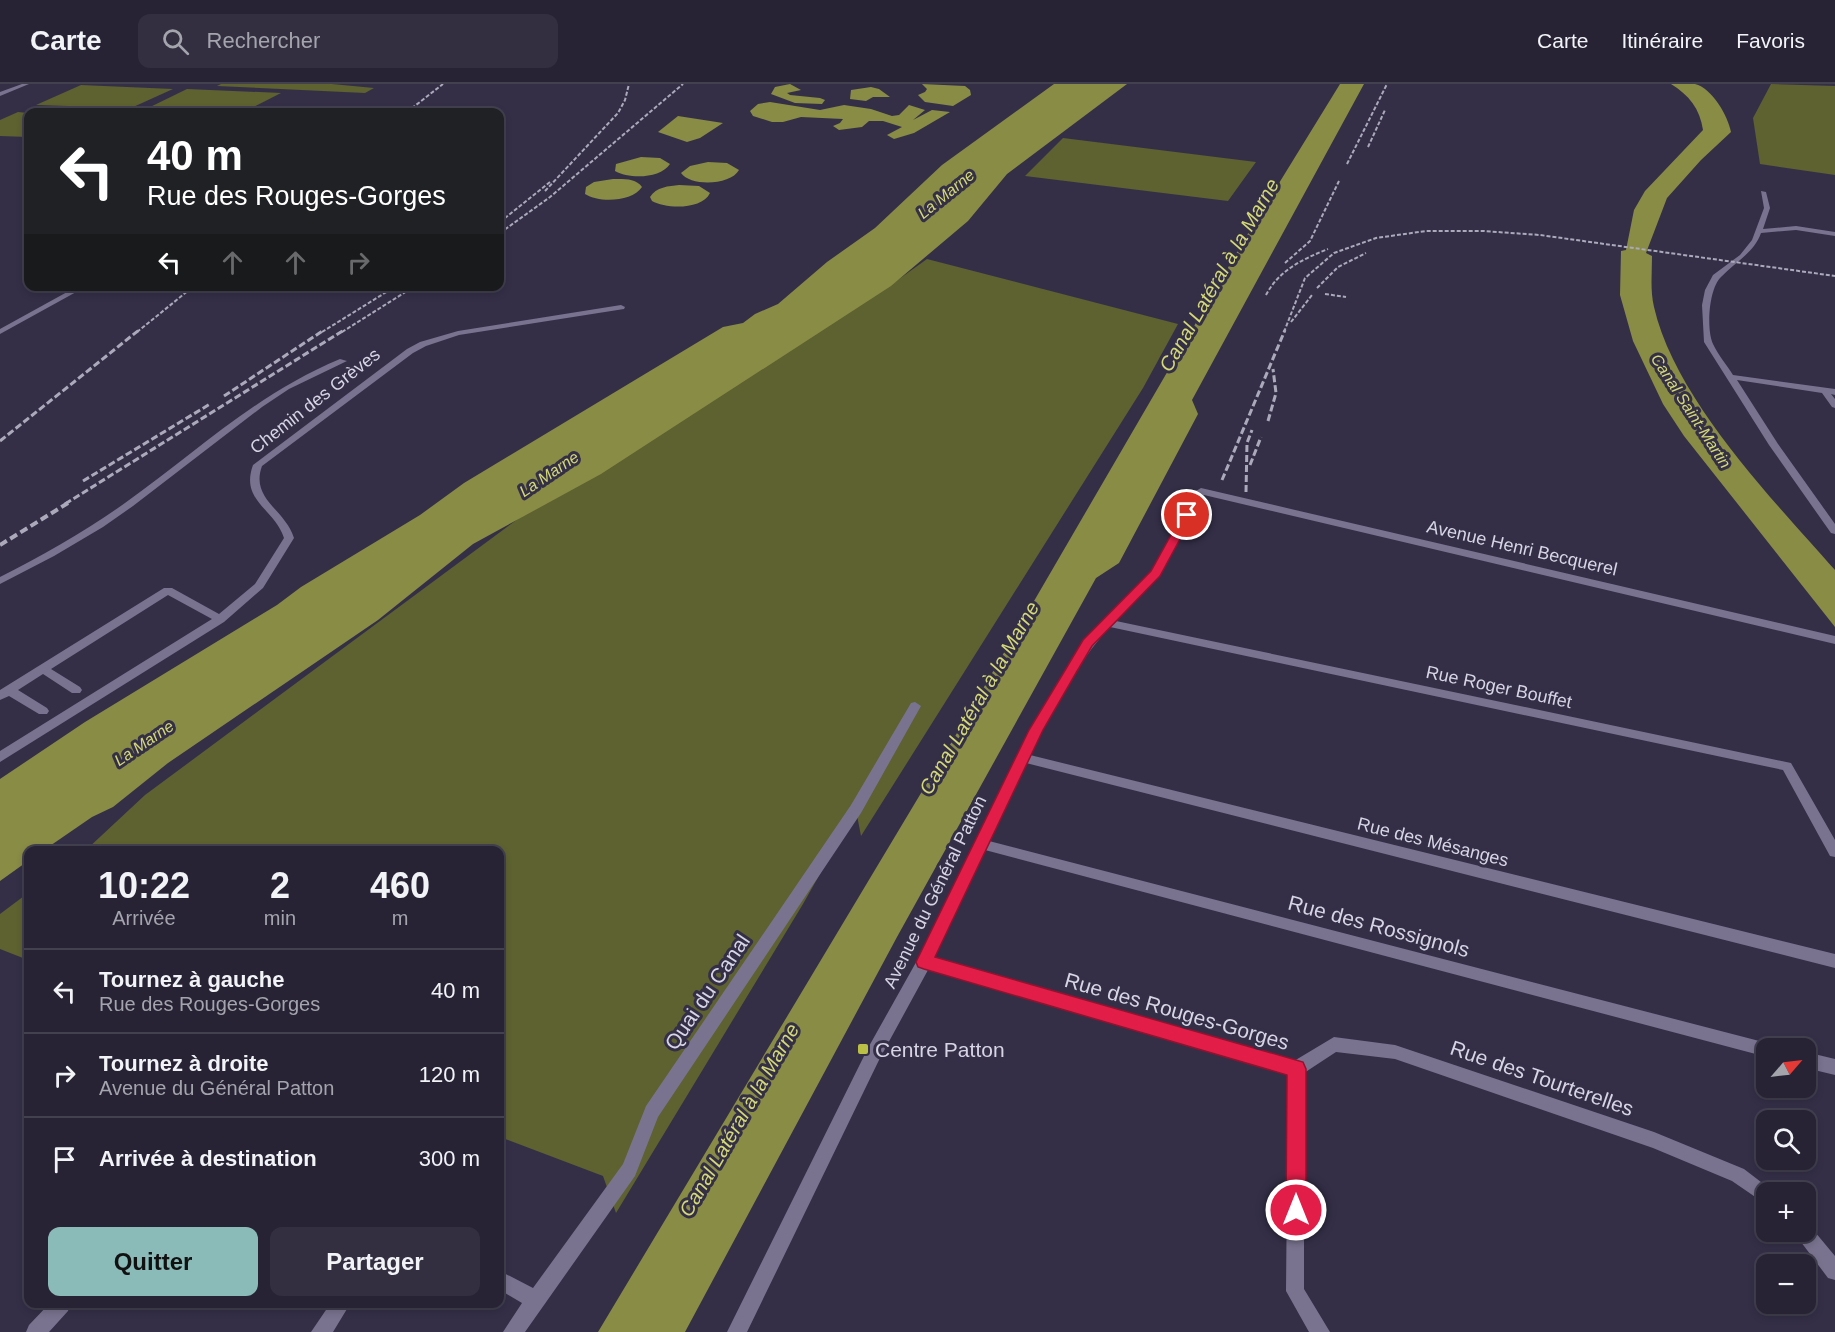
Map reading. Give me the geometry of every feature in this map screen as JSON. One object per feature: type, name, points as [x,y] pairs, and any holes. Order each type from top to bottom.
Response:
[{"type":"street","points":[[0,94],[27,84]]},
{"type":"street","points":[[1763,192],[1767,208],[1750,248],[1716,277],[1708,292],[1706,305],[1708,342],[1835,531]]},
{"type":"street","points":[[1759,231],[1796,228],[1835,234]]},
{"type":"street","points":[[0,332],[75,291]]},
{"type":"street","name":"Chemin des Grèves","points":[[0,758],[220,619],[258,586],[289,538],[288,529],[257,494],[252,476],[258,465],[267,456],[410,351],[423,344],[458,333],[621,307]]},
{"type":"street","points":[[0,581],[47,556],[129,504],[253,410],[322,369],[343,361]]},
{"type":"street","points":[[1730,377],[1835,392]]},
{"type":"street","points":[[1825,391],[1835,405]]},
{"type":"street","name":"Avenue du Général Patton","points":[[737,1332],[874,1053],[924,962],[1036,730],[1088,643],[1156,573],[1201,491]]},
{"type":"street","name":"Avenue Henri Becquerel","points":[[1201,491],[1833,640]]},
{"type":"street","points":[[1823,516],[1835,517]]},
{"type":"street","points":[[4,693],[168,590],[220,619]]},
{"type":"street","name":"Rue Roger Bouffet","points":[[1108,623],[1787,766],[1835,852]]},
{"type":"street","points":[[44,669],[76,690]]},
{"type":"street","points":[[4,693],[44,711]]},
{"type":"street","name":"Quai du Canal","points":[[513,1332],[629,1170],[652,1112],[856,809],[915,706]]},
{"type":"street","name":"Rue des Mésanges","points":[[1023,758],[1835,961]]},
{"type":"street","name":"Rue des Rossignols","points":[[981,844],[1756,1047]]},
{"type":"street","name":"Rue des Rouges-Gorges","points":[[924,962],[1296,1069],[1295,1291],[1320,1332]]},
{"type":"street","name":"Rue des Tourterelles","points":[[1296,1069],[1334,1044],[1395,1052],[1654,1140],[1738,1175],[1756,1188]]},
{"type":"street","points":[[1816,1062],[1835,1067]]},
{"type":"street","points":[[1812,1242],[1835,1271]]},
{"type":"street","points":[[504,1282],[534,1300]]},
{"type":"street","points":[[36,1332],[57,1308]]},
{"type":"street","points":[[321,1332],[338,1308]]},
{"type":"shaded area","points":[[221,84],[332,84],[374,88],[365,93],[217,86]]},
{"type":"shaded area","points":[[1771,84],[1835,86],[1835,175],[1760,164],[1753,118]]},
{"type":"shaded area","points":[[81,85],[173,89],[131,108],[36,105]]},
{"type":"shaded area","points":[[187,89],[281,93],[252,108],[148,108]]},
{"type":"shaded area","points":[[18,112],[24,113],[24,137],[0,136],[0,120]]},
{"type":"shaded area","points":[[1063,138],[1256,162],[1228,201],[1025,176]]},
{"type":"shaded area","points":[[927,259],[1178,324],[1143,388],[861,836],[856,810],[803,904],[616,1213],[603,1176],[504,1139],[504,846],[90,846],[145,795],[534,507],[888,287]]},
{"type":"shaded area","points":[[24,896],[24,958],[0,949],[0,914]]},
{"type":"water","points":[[790,84],[801,90],[787,93],[790,95],[825,100],[822,104],[795,103],[771,94],[775,87]]},
{"type":"water","points":[[922,84],[965,86],[970,90],[971,95],[953,106],[925,102],[918,95],[927,89]]},
{"type":"water","name":"La Marne","points":[[1054,84],[1127,84],[1007,174],[968,221],[891,286],[601,474],[473,544],[378,620],[168,763],[113,807],[92,817],[50,846],[24,846],[24,864],[0,881],[0,779],[85,722],[420,515],[464,483],[723,327],[743,323],[755,314],[778,304],[827,262],[875,228],[942,165]]},
{"type":"water","name":"Canal Latéral à la Marne","points":[[1340,84],[1364,84],[1192,400],[1198,414],[1119,563],[1096,578],[897,937],[685,1332],[598,1332],[963,723],[1247,235]]},
{"type":"water","name":"Canal Saint-Martin","points":[[1671,84],[1695,84],[1707,91],[1723,111],[1731,132],[1701,160],[1667,198],[1646,253],[1652,256],[1654,307],[1665,342],[1682,377],[1704,412],[1756,480],[1835,570],[1835,627],[1684,436],[1663,404],[1633,341],[1620,295],[1621,251],[1626,250],[1634,210],[1645,191],[1703,130],[1693,103]]},
{"type":"water","points":[[871,87],[879,89],[890,97],[873,97],[866,101],[850,99],[851,90]]},
{"type":"water","points":[[770,102],[820,110],[844,105],[871,109],[892,116],[899,115],[909,105],[925,110],[913,120],[932,110],[950,112],[914,133],[894,139],[887,135],[902,127],[883,121],[869,121],[862,127],[839,130],[833,126],[843,119],[801,117],[783,122],[772,122],[753,116],[750,111],[758,104]]},
{"type":"water","points":[[678,116],[723,123],[700,138],[687,142],[658,132]]},
{"type":"water","points":[[641,157],[660,158],[670,164],[659,173],[652,175],[636,176],[615,171],[616,164]]},
{"type":"water","points":[[708,162],[727,163],[739,170],[728,179],[711,182],[693,181],[681,173],[690,166]]},
{"type":"water","points":[[613,179],[633,181],[642,187],[631,196],[615,200],[598,199],[585,194],[586,187],[594,182]]},
{"type":"water","points":[[679,185],[699,186],[710,193],[700,203],[683,206],[658,204],[650,197],[659,189]]},
{"type":"railway","points":[[412,108],[443,84]]},
{"type":"railway","points":[[545,191],[618,113],[625,100],[629,84]]},
{"type":"railway","points":[[504,230],[550,197],[683,84]]},
{"type":"railway","points":[[1347,164],[1387,84]]},
{"type":"railway","points":[[1368,147],[1385,110]]},
{"type":"railway","points":[[1285,263],[1310,241],[1339,181]]},
{"type":"railway","points":[[504,219],[550,182]]},
{"type":"railway","points":[[1284,332],[1305,278],[1334,253],[1376,238],[1426,231],[1483,231],[1540,235],[1835,276]]},
{"type":"railway","points":[[1266,295],[1271,286],[1285,272],[1301,261],[1328,249]]},
{"type":"railway","points":[[1317,288],[1338,267],[1366,253]]},
{"type":"railway","points":[[137,332],[188,291]]},
{"type":"railway","points":[[322,332],[388,291]]},
{"type":"railway","points":[[342,332],[407,291]]},
{"type":"railway","points":[[1325,294],[1346,297]]},
{"type":"railway","points":[[1291,322],[1312,295]]},
{"type":"railway","points":[[0,441],[139,330]]},
{"type":"railway","points":[[224,396],[324,330]]},
{"type":"railway","points":[[65,504],[344,330]]},
{"type":"railway","points":[[1222,480],[1285,330]]},
{"type":"railway","points":[[1268,421],[1276,393],[1273,369]]},
{"type":"railway","points":[[83,481],[210,404]]},
{"type":"railway","points":[[1246,492],[1247,443],[1252,430]]},
{"type":"railway","points":[[1250,465],[1261,437]]},
{"type":"railway","points":[[0,545],[68,503]]},
{"type":"place","name":"Centre Patton","points":[[863,1049]]},
{"type":"route","points":[[1187,515],[1156,573],[1088,643],[1070,672],[1036,730],[924,962],[1296,1069],[1296,1210]]}]
